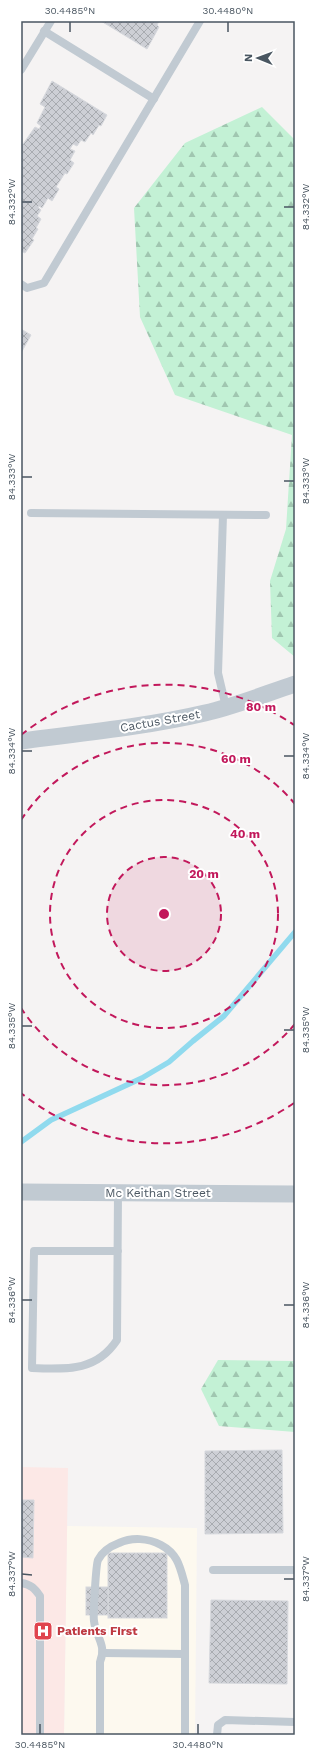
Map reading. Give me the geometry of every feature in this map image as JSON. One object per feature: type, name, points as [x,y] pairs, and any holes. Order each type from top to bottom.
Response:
[{"type":"street","name":"Cactus Street","points":[[21,741],[152,724],[226,707],[295,684]]},
{"type":"street","name":"Mc Keithan Street","points":[[21,1192],[295,1194]]},
{"type":"lane","points":[[21,70],[51,21]]},
{"type":"lane","points":[[21,284],[27,288],[44,283],[200,21]]},
{"type":"lane","points":[[44,32],[154,99]]},
{"type":"lane","points":[[31,513],[266,515]]},
{"type":"lane","points":[[223,515],[218,672],[226,707]]},
{"type":"lane","points":[[118,1193],[118,1251],[117,1340],[110,1352],[90,1364],[73,1369],[32,1368],[34,1251],[118,1251]]},
{"type":"lane","points":[[100,1735],[100,1662],[104,1653],[94,1621],[97,1561],[114,1545],[126,1540],[136,1539],[149,1540],[160,1544],[173,1552],[180,1566],[185,1585],[185,1735]]},
{"type":"lane","points":[[213,1570],[295,1570]]},
{"type":"lane","points":[[21,1583],[34,1588],[40,1596],[40,1735]]},
{"type":"lane","points":[[104,1653],[185,1654]]},
{"type":"lane","points":[[216,1735],[218,1725],[225,1720],[295,1722]]},
{"type":"shaded area","name":"Patients First","points":[[21,1467],[68,1468],[64,1735],[21,1735]]},
{"type":"shaded area","points":[[67,1526],[197,1528],[195,1735],[64,1735]]},
{"type":"green space","points":[[262,107],[295,140],[295,657],[272,638],[270,581],[286,529],[292,435],[175,395],[140,317],[134,208],[185,143]]},
{"type":"green space","points":[[218,1360],[295,1361],[295,1432],[219,1426],[201,1389]]},
{"type":"building","points":[[101,21],[159,21],[157,25],[159,27],[147,49]]},
{"type":"building","points":[[52,81],[107,115],[101,126],[99,125],[93,135],[91,133],[85,142],[81,140],[77,146],[73,144],[70,149],[75,151],[70,160],[74,163],[56,187],[59,189],[52,201],[48,198],[42,208],[39,206],[38,207],[41,210],[37,216],[41,219],[36,228],[38,229],[32,239],[34,240],[25,253],[21,251],[21,147],[35,127],[39,129],[41,126],[37,123],[45,107],[40,104]]},
{"type":"building","points":[[21,329],[31,335],[21,353]]},
{"type":"building","points":[[282,1450],[283,1533],[205,1534],[205,1451]]},
{"type":"building","points":[[21,1500],[34,1500],[33,1558],[21,1557]]},
{"type":"building","points":[[108,1553],[167,1553],[167,1618],[108,1618]]},
{"type":"building","points":[[86,1587],[108,1587],[108,1615],[86,1615]]},
{"type":"building","points":[[211,1600],[288,1601],[287,1684],[209,1683]]},
{"type":"waterway","points":[[21,1142],[51,1120],[142,1078],[169,1062],[224,1016],[295,932]]},
{"type":"place","name":"Patients First","points":[[43,1631]]}]
